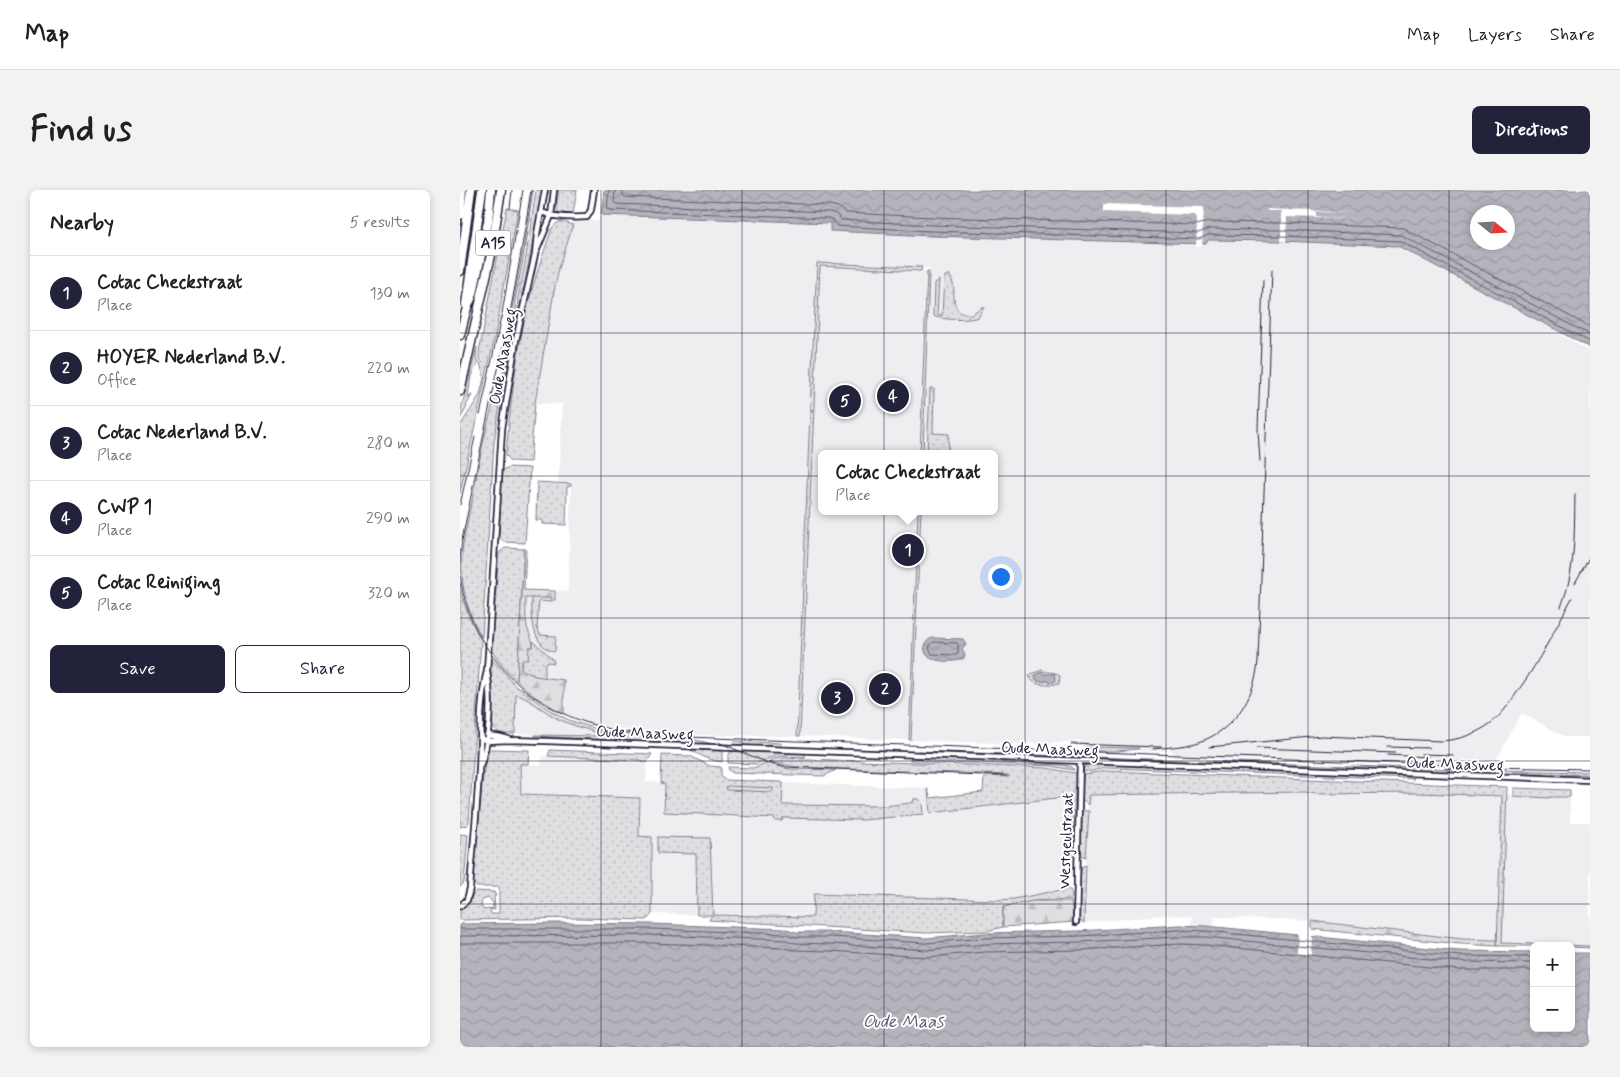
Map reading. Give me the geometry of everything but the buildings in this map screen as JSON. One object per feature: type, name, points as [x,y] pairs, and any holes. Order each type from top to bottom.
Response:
[{"type":"highway","name":"A15","points":[[460,215],[462,190]]},
{"type":"highway","name":"A15","points":[[460,271],[471,190]]},
{"type":"highway","name":"A15","points":[[466,311],[482,190]]},
{"type":"highway","name":"A15","points":[[460,335],[466,311],[473,294],[491,190]]},
{"type":"highway","name":"A15","points":[[482,296],[497,190]]},
{"type":"highway","name":"A15","points":[[460,391],[491,255],[501,190]]},
{"type":"street","name":"Oude Maasweg","points":[[479,768],[502,429],[516,340],[535,255],[545,190]]},
{"type":"street","name":"Oude Maasweg","points":[[535,255],[551,216],[554,190]]},
{"type":"street","points":[[541,212],[551,216],[587,217],[591,210],[594,190]]},
{"type":"street","name":"Oude Maasweg","points":[[487,671],[489,704],[486,742],[509,740],[1590,780]]},
{"type":"street","name":"Oude Maasweg","points":[[487,734],[509,740]]},
{"type":"street","points":[[460,906],[467,900],[470,892],[479,768],[486,742],[480,738],[487,734]]},
{"type":"street","name":"Westgeulstraat","points":[[1076,922],[1075,893],[1080,761]]},
{"type":"shaded area","points":[[602,215],[830,223],[830,231],[931,236],[1206,244],[1207,240],[1281,241],[1399,246],[1526,314],[1590,352],[1590,737],[1565,737],[1522,713],[1495,762],[1462,760],[1462,767],[1173,757],[1172,750],[1140,752],[1139,748],[1080,746],[1080,741],[1025,744],[911,740],[921,515],[998,515],[998,450],[923,450],[929,268],[817,263],[811,410],[814,410],[810,412],[797,736],[682,735],[645,732],[603,726],[580,720],[554,708],[534,696],[517,681],[522,590],[568,591],[571,484],[558,483],[562,404],[535,403],[555,286],[574,220],[598,221]]},
{"type":"shaded area","points":[[820,266],[927,271],[920,450],[818,450],[818,515],[918,515],[909,740],[800,736]]},
{"type":"shaded area","points":[[515,695],[521,695],[559,719],[600,733],[600,736],[515,734]]},
{"type":"shaded area","points":[[542,756],[641,760],[647,762],[646,782],[665,783],[664,812],[775,818],[775,820],[782,821],[782,818],[864,820],[923,813],[912,802],[884,806],[782,805],[783,783],[929,788],[930,813],[1065,797],[1068,801],[1065,889],[1014,899],[997,900],[815,894],[813,917],[652,914],[652,837],[639,837],[640,798],[521,794],[520,764],[541,765]]},
{"type":"shaded area","points":[[1305,792],[1316,794],[1419,793],[1502,796],[1497,940],[1462,939],[1312,921],[1214,917],[1212,951],[1192,950],[1192,916],[1162,915],[1084,923],[1088,795]]},
{"type":"shaded area","points":[[1506,795],[1550,798],[1570,797],[1570,822],[1590,822],[1590,946],[1575,945],[1575,942],[1501,943]]},
{"type":"green space","points":[[532,190],[522,266],[494,443],[482,637],[471,614],[464,589],[463,545],[491,410],[507,357],[507,335]]},
{"type":"green space","points":[[536,190],[543,190],[521,294],[508,374],[506,374],[517,312]]},
{"type":"green space","points":[[559,190],[577,190],[573,214],[559,213],[556,208]]},
{"type":"green space","points":[[507,208],[518,210],[495,336],[460,493],[460,426],[480,395],[484,378],[479,352]]},
{"type":"green space","points":[[562,221],[573,225],[555,286],[535,403],[530,462],[511,461],[506,455],[509,418],[523,326],[552,228]]},
{"type":"green space","points":[[817,263],[922,267],[921,271],[820,266],[800,736],[797,736],[810,411],[813,410],[810,410]]},
{"type":"green space","points":[[927,271],[929,271],[923,450],[920,450]]},
{"type":"green space","points":[[949,274],[953,284],[954,302],[958,311],[969,314],[984,306],[978,317],[956,320],[933,316],[934,283],[939,280],[937,315],[942,316],[944,277]]},
{"type":"green space","points":[[477,347],[476,357],[478,365],[471,376],[468,397],[472,395],[460,419],[460,413]]},
{"type":"green space","points":[[930,389],[934,389],[933,433],[949,434],[948,450],[927,450]]},
{"type":"green space","points":[[509,467],[530,468],[525,543],[503,542],[499,537],[502,472]]},
{"type":"green space","points":[[537,482],[571,484],[571,486],[567,487],[566,525],[542,524],[542,520],[536,520]]},
{"type":"green space","points":[[918,515],[921,515],[911,740],[909,740]]},
{"type":"green space","points":[[505,548],[524,549],[517,681],[504,668],[491,650],[499,553]]},
{"type":"green space","points":[[524,549],[526,549],[524,590],[555,591],[555,600],[551,600],[551,598],[526,598],[526,623],[533,647],[529,647],[528,660],[522,660],[521,669],[535,676],[564,680],[564,714],[534,696],[517,681]]},
{"type":"green space","points":[[460,583],[468,613],[481,640],[469,822],[467,825],[460,827]]},
{"type":"green space","points":[[532,597],[551,598],[551,602],[539,601],[537,627],[540,635],[556,636],[555,651],[547,649],[537,638],[534,630]]},
{"type":"green space","points":[[533,641],[553,659],[554,663],[548,662],[545,664],[545,678],[535,676],[521,669],[522,660],[529,647],[533,647]]},
{"type":"green space","points":[[490,657],[516,686],[548,709],[569,720],[600,730],[661,738],[684,738],[721,746],[535,736],[599,736],[600,734],[558,719],[525,698],[516,695],[515,734],[502,734],[495,730],[492,723],[493,700]]},
{"type":"green space","points":[[1042,670],[1060,675],[1059,683],[1042,685],[1031,680],[1029,676],[1031,674]]},
{"type":"green space","points":[[735,741],[781,744],[778,747],[735,745],[733,743]]},
{"type":"green space","points":[[1086,747],[1139,748],[1139,749],[1086,751]]},
{"type":"green space","points":[[491,749],[529,750],[528,764],[520,764],[521,794],[640,798],[639,836],[652,837],[652,914],[647,920],[580,918],[460,920],[460,910],[466,907],[476,891],[494,892],[496,896],[494,896],[495,910],[490,909],[491,914],[499,914],[499,887],[477,887],[473,882],[487,751]],"holes":[[[489,898],[493,903],[493,908],[484,910],[481,906],[482,900]]]},
{"type":"green space","points":[[550,750],[652,754],[647,762],[640,760],[548,756]]},
{"type":"green space","points":[[690,750],[722,751],[722,762],[708,759]]},
{"type":"green space","points":[[731,751],[805,753],[805,757],[776,756],[755,764],[728,763]]},
{"type":"green space","points":[[918,751],[1383,767],[1467,768],[1465,773],[1227,766],[1068,757],[924,753]]},
{"type":"green space","points":[[662,755],[690,756],[710,766],[721,767],[721,775],[725,780],[783,783],[782,805],[884,806],[910,803],[913,799],[918,799],[922,803],[923,814],[864,820],[783,818],[782,821],[775,821],[774,818],[664,812],[665,784],[661,783]]},
{"type":"green space","points":[[911,757],[1065,765],[1072,767],[1074,770],[1051,766],[910,761]]},
{"type":"green space","points":[[773,759],[1046,768],[1076,773],[1074,846],[1072,851],[1066,853],[1068,801],[1065,800],[1065,797],[930,813],[928,789],[930,798],[983,792],[984,776],[1009,777],[1009,775],[797,767],[768,762]]},
{"type":"green space","points":[[765,763],[789,769],[836,770],[824,776],[733,773],[728,767],[753,768]]},
{"type":"green space","points":[[1092,764],[1409,777],[1414,779],[1106,768],[1083,771],[1085,766]]},
{"type":"green space","points":[[1498,770],[1590,772],[1590,778],[1496,774]]},
{"type":"green space","points":[[1108,771],[1507,787],[1502,943],[1530,944],[1530,946],[1497,946],[1502,796],[1419,793],[1316,794],[1305,792],[1089,795],[1088,805],[1082,800],[1083,774]]},
{"type":"green space","points":[[727,786],[774,789],[771,792],[727,790]]},
{"type":"green space","points":[[1513,788],[1570,790],[1570,797],[1513,796]]},
{"type":"green space","points":[[1081,811],[1089,811],[1086,858],[1080,853]]},
{"type":"green space","points":[[460,834],[468,835],[464,883],[460,887]]},
{"type":"green space","points":[[658,837],[710,838],[713,915],[813,917],[814,894],[997,900],[1014,899],[1066,889],[1070,890],[1072,895],[1071,899],[1033,901],[1003,907],[1003,927],[986,931],[925,933],[709,920],[712,915],[697,915],[696,854],[658,853]]},
{"type":"green space","points":[[1086,866],[1084,923],[1078,919],[1079,873]]},
{"type":"green space","points":[[1033,901],[1071,901],[1074,922],[1003,927],[1003,907]]},
{"type":"green space","points":[[1312,921],[1462,939],[1497,940],[1497,946],[1312,929]]},
{"type":"green space","points":[[1575,945],[1590,946],[1590,948],[1575,947]]},
{"type":"water","points":[[604,190],[1590,190],[1590,348],[1398,246],[1281,241],[1208,240],[1206,244],[931,236],[830,231],[830,223],[601,215]]},
{"type":"water","points":[[933,638],[963,639],[966,644],[962,649],[965,654],[964,658],[954,661],[940,661],[928,656],[925,652],[925,644]]},
{"type":"water","points":[[1042,672],[1045,674],[1055,674],[1056,681],[1051,683],[1035,680],[1034,676]]},
{"type":"water","name":"Oude Maas","points":[[460,924],[652,924],[787,929],[795,932],[831,932],[926,938],[984,933],[1079,931],[1179,925],[1460,951],[1530,952],[1530,1032],[1575,1032],[1575,953],[1590,953],[1590,1047],[460,1047]]},
{"type":"pier","points":[[1104,204],[1204,207],[1202,247],[1196,247],[1197,218],[1195,215],[1104,212]]},
{"type":"pier","points":[[1267,209],[1356,213],[1313,212],[1317,213],[1317,217],[1358,219],[1287,217],[1286,242],[1281,241],[1281,211],[1267,211]]},
{"type":"pier","points":[[1298,932],[1312,933],[1311,955],[1297,954]]},
{"type":"waterway","points":[[1512,772],[1590,775]]},
{"type":"railway","points":[[510,208],[512,190]]},
{"type":"railway","points":[[480,415],[502,313],[523,190]]},
{"type":"railway","points":[[531,190],[510,311],[464,532],[460,564],[461,584],[466,603],[482,640],[498,663],[516,682],[536,698],[558,711],[581,721],[606,728],[659,736],[1452,765]]},
{"type":"railway","points":[[1153,749],[1196,743],[1221,731],[1240,712],[1247,700],[1256,675],[1272,270]]},
{"type":"railway","points":[[1260,461],[1258,430],[1263,280]]},
{"type":"railway","points":[[460,505],[475,437]]},
{"type":"railway","points":[[1561,607],[1572,565],[1575,494]]},
{"type":"railway","points":[[1575,583],[1590,556]]},
{"type":"railway","points":[[1209,747],[1322,736],[1441,741],[1461,738],[1485,727],[1503,711],[1541,655],[1572,598]]},
{"type":"railway","points":[[718,742],[768,763],[785,767],[1007,776]]},
{"type":"railway","points":[[1071,744],[1161,747]]},
{"type":"railway","points":[[1387,747],[1429,748]]},
{"type":"railway","points":[[1256,748],[1396,753]]},
{"type":"railway","points":[[1421,754],[1453,755]]},
{"type":"railway","points":[[1388,755],[1428,757]]},
{"type":"railway","points":[[1445,768],[1590,769]]},
{"type":"place","name":"CWP 1","points":[[893,396]]},
{"type":"place","name":"Cotac Reiniging","points":[[845,401]]},
{"type":"place","name":"Cotac Checkstraat","points":[[908,550]]},
{"type":"place","name":"HOYER Nederland B.V.","points":[[885,689]]},
{"type":"place","name":"Cotac Nederland B.V.","points":[[837,698]]}]
